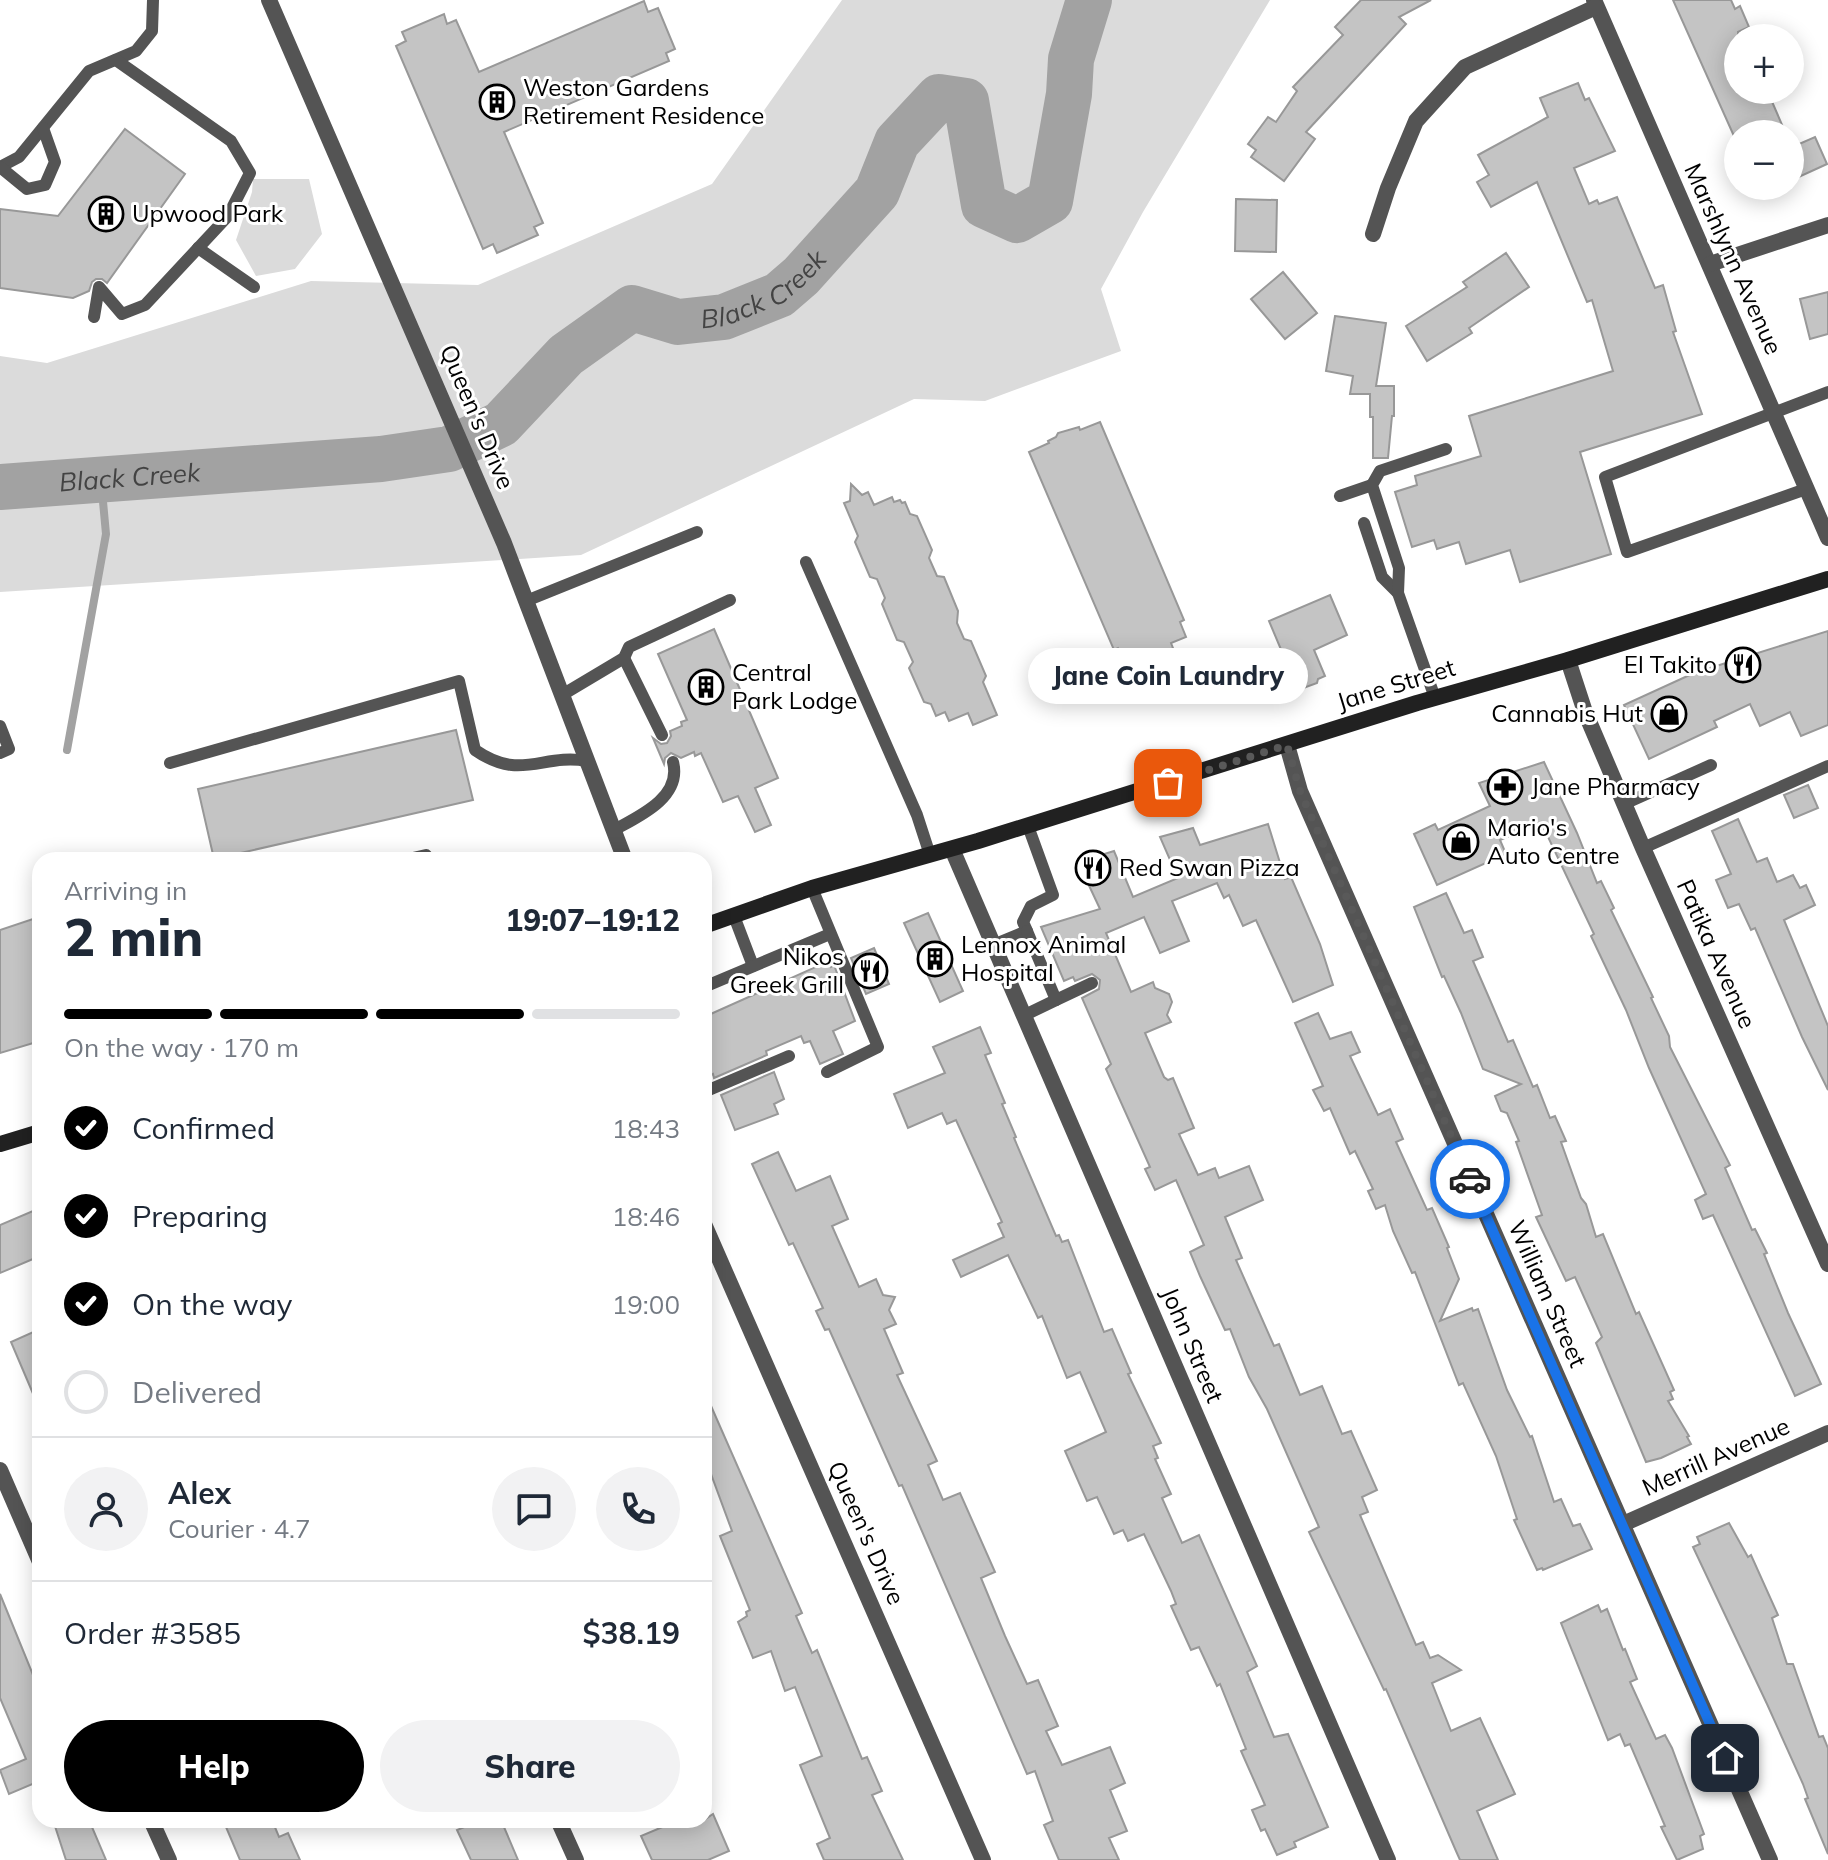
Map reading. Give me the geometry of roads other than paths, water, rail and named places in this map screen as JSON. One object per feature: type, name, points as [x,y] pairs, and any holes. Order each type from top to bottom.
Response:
[{"type":"main road","name":"Jane Street","points":[[712,923],[812,888],[1028,826],[1828,579]]},
{"type":"main road","points":[[0,1144],[32,1134]]},
{"type":"street","name":"Queen's Drive","points":[[269,0],[504,543],[622,852]]},
{"type":"street","points":[[1373,234],[1416,121],[1465,67],[1595,3]]},
{"type":"street","name":"Marshlynn Avenue","points":[[1595,3],[1828,538]]},
{"type":"street","points":[[1710,264],[1828,225]]},
{"type":"street","name":"Patika Avenue","points":[[1568,660],[1585,712],[1624,804],[1828,1264]]},
{"type":"street","name":"William Street","points":[[1287,745],[1305,804],[1770,1860]]},
{"type":"street","name":"John Street","points":[[952,849],[1388,1860]]},
{"type":"street","name":"Queen's Drive","points":[[712,1242],[983,1860]]},
{"type":"street","name":"Merrill Avenue","points":[[1623,1524],[1828,1433]]},
{"type":"street","points":[[0,1470],[32,1544]]},
{"type":"street","points":[[155,1828],[169,1860]]},
{"type":"street","points":[[562,1828],[576,1860]]},
{"type":"lane","points":[[43,128],[55,162],[45,185],[27,189],[0,167],[19,157],[89,71],[136,51],[152,31],[153,0]]},
{"type":"lane","points":[[94,317],[99,287],[122,314],[145,305],[228,216],[250,173],[231,141],[116,60]]},
{"type":"lane","points":[[198,248],[254,287]]},
{"type":"lane","points":[[1806,489],[1627,552],[1605,477],[1828,392]]},
{"type":"lane","points":[[1340,496],[1372,485],[1380,471],[1446,449]]},
{"type":"lane","points":[[1372,485],[1399,568],[1398,593],[1435,698]]},
{"type":"lane","points":[[1364,523],[1382,577],[1398,593]]},
{"type":"lane","points":[[526,601],[697,532]]},
{"type":"lane","points":[[806,562],[917,815],[930,855]]},
{"type":"lane","points":[[562,695],[624,658],[629,647],[730,600]]},
{"type":"lane","points":[[624,658],[662,735]]},
{"type":"lane","points":[[170,763],[459,681],[475,750],[492,762],[521,766],[569,758],[587,761]]},
{"type":"lane","points":[[0,726],[9,749],[0,753]]},
{"type":"lane","points":[[614,830],[665,798],[676,772],[673,762]]},
{"type":"lane","points":[[1624,804],[1711,765]]},
{"type":"lane","points":[[1643,848],[1828,766]]},
{"type":"lane","points":[[1028,826],[1053,895],[1031,906],[1023,922],[1056,1000]]},
{"type":"lane","points":[[812,888],[878,1047],[827,1072]]},
{"type":"lane","points":[[734,916],[753,966]]},
{"type":"lane","points":[[993,945],[1027,931]]},
{"type":"lane","points":[[712,984],[830,934]]},
{"type":"lane","points":[[1023,1016],[1092,983]]},
{"type":"lane","points":[[712,1089],[789,1056]]},
{"type":"waterway","name":"Black Creek","points":[[0,487],[381,459],[449,449],[501,424],[566,355],[632,308],[678,322],[724,317],[779,295],[801,276],[877,192],[897,142],[939,97],[966,101],[984,205],[1017,220],[1050,201],[1069,94],[1071,59],[1089,0]]},
{"type":"waterway","points":[[67,750],[106,534],[101,480]]},
{"type":"place","name":"Weston Gardens Retirement Residence","points":[[497,102]]},
{"type":"place","name":"Upwood Park","points":[[106,214]]},
{"type":"place","name":"El Takito","points":[[1743,665]]},
{"type":"place","name":"Central Park Lodge","points":[[706,687]]},
{"type":"place","name":"Cannabis Hut","points":[[1669,714]]},
{"type":"place","name":"Jane Coin Laundry","points":[[1168,783]]},
{"type":"place","name":"Jane Pharmacy","points":[[1505,787]]},
{"type":"place","name":"Mario's Auto Centre","points":[[1461,842]]},
{"type":"place","name":"Red Swan Pizza","points":[[1093,868]]},
{"type":"place","name":"Lennox Animal Hospital","points":[[935,959]]},
{"type":"place","name":"Nikos Greek Grill","points":[[870,971]]}]
